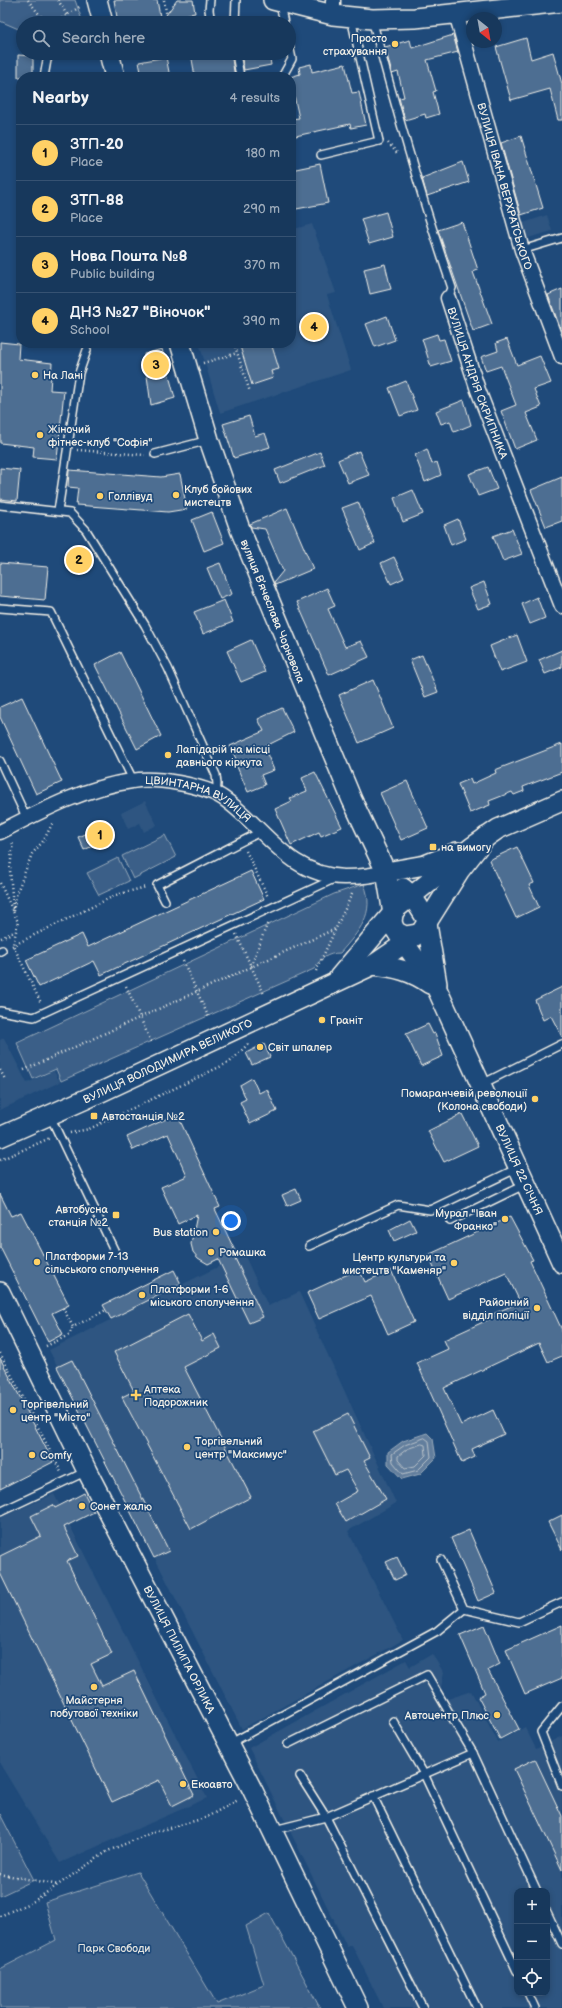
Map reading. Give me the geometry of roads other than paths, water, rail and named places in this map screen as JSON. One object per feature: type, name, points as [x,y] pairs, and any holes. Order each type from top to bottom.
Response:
[{"type":"main road","points":[[276,1],[333,8],[351,18],[372,19],[456,14],[562,2]]},
{"type":"main road","points":[[90,2],[98,16]]},
{"type":"main road","points":[[111,60],[114,72]]},
{"type":"main road","name":"вулиця Вʼячеслава Чорновола","points":[[181,348],[209,440],[232,507],[266,595],[352,800],[386,872]]},
{"type":"main road","points":[[386,872],[425,865],[479,842],[498,829],[562,801]]},
{"type":"main road","points":[[334,982],[412,920],[460,870],[479,842]]},
{"type":"main road","points":[[412,920],[479,842]]},
{"type":"main road","points":[[386,872],[412,920],[437,989]]},
{"type":"main road","points":[[386,872],[412,920],[437,989]]},
{"type":"main road","name":"ВУЛИЦЯ ВОЛОДИМИРА ВЕЛИКОГО","points":[[0,1137],[373,965],[412,920]]},
{"type":"main road","points":[[373,965],[393,967],[410,972],[437,989]]},
{"type":"main road","name":"ВУЛИЦЯ 22 СІЧНЯ","points":[[437,989],[560,1255]]},
{"type":"main road","name":"ВУЛИЦЯ ПИЛИПА ОРЛИКА","points":[[0,1292],[87,1471],[253,1791],[358,2008]]},
{"type":"street","name":"ВУЛИЦЯ ІВАНА ВЕРХРАТСЬКОГО","points":[[456,14],[522,250],[562,357]]},
{"type":"street","name":"ВУЛИЦЯ АНДРІЯ СКРИПНИКА","points":[[448,298],[478,390],[562,606]]},
{"type":"street","name":"ЦВИНТАРНА ВУЛИЦЯ","points":[[0,832],[63,802],[100,788],[133,780],[171,782],[198,788],[216,795],[234,808],[290,859],[305,868],[326,875],[340,876],[361,877],[386,872]]},
{"type":"lane","points":[[210,0],[210,16]]},
{"type":"lane","points":[[235,16],[236,0]]},
{"type":"lane","points":[[276,1],[281,16]]},
{"type":"lane","points":[[321,155],[378,141],[351,18]]},
{"type":"lane","name":"ВУЛИЦЯ АНДРІЯ СКРИПНИКА","points":[[372,19],[387,81],[424,204],[452,288],[448,298]]},
{"type":"lane","points":[[45,72],[49,60]]},
{"type":"lane","points":[[237,60],[239,72]]},
{"type":"lane","points":[[285,72],[291,60]]},
{"type":"lane","points":[[522,250],[562,238]]},
{"type":"lane","points":[[58,511],[78,373],[87,350]]},
{"type":"lane","points":[[155,454],[209,440]]},
{"type":"lane","points":[[0,505],[70,513],[86,530],[145,625],[168,668],[216,775],[216,795]]},
{"type":"lane","points":[[0,608],[51,612],[133,780]]},
{"type":"lane","points":[[0,761],[21,822]]},
{"type":"lane","points":[[165,901],[157,885],[260,832]]},
{"type":"lane","points":[[0,1011],[34,1017],[340,876]]},
{"type":"lane","points":[[481,1085],[562,1044]]},
{"type":"lane","points":[[50,1115],[115,1252]]},
{"type":"lane","points":[[309,1246],[398,1205],[430,1210],[518,1167]]},
{"type":"lane","points":[[450,1221],[526,1184]]},
{"type":"lane","points":[[0,1512],[87,1471]]},
{"type":"lane","points":[[441,1560],[464,1609]]},
{"type":"lane","points":[[464,1609],[519,1622],[562,1602]]},
{"type":"lane","points":[[229,1744],[437,1632],[464,1609]]},
{"type":"lane","points":[[288,1744],[427,1675],[473,1754],[536,1888]]},
{"type":"lane","points":[[562,1706],[541,1732],[562,1786]]},
{"type":"lane","points":[[392,1720],[424,1774],[514,1964]]},
{"type":"lane","points":[[272,1831],[326,1816],[473,1754]]},
{"type":"lane","points":[[300,1776],[326,1816],[423,2008]]},
{"type":"lane","points":[[373,1796],[477,2008]]},
{"type":"lane","points":[[550,1918],[562,1944]]},
{"type":"lane","points":[[529,1996],[535,2008]]},
{"type":"water","points":[[427,1433],[433,1439],[436,1458],[420,1474],[402,1479],[388,1464],[388,1452],[403,1441]]},
{"type":"place","name":"Просто страхування","points":[[395,44]]},
{"type":"place","name":"ДНЗ №27 \"Віночок\"","points":[[314,327]]},
{"type":"place","name":"Нова Пошта №8","points":[[156,365]]},
{"type":"place","name":"На Лані","points":[[35,375]]},
{"type":"place","name":"Жіночий фітнес-клуб \"Софія\"","points":[[40,435]]},
{"type":"place","name":"Клуб бойових мистецтв","points":[[176,495]]},
{"type":"place","name":"Голлівуд","points":[[100,496]]},
{"type":"place","name":"ЗТП-88","points":[[79,560]]},
{"type":"place","name":"Лапідарій на місці давнього кіркута","points":[[168,755]]},
{"type":"place","name":"ЗТП-20","points":[[100,835]]},
{"type":"place","name":"на вимогу","points":[[433,847]]},
{"type":"place","name":"Граніт","points":[[322,1020]]},
{"type":"place","name":"Світ шпалер","points":[[260,1047]]},
{"type":"place","name":"Помаранчевій революції (Колона свободи)","points":[[535,1099]]},
{"type":"place","name":"Автостанція №2","points":[[94,1116]]},
{"type":"place","name":"Автобусна станція №2","points":[[116,1215]]},
{"type":"place","name":"Мурал \"Іван Франко\"","points":[[505,1219]]},
{"type":"place","name":"Bus station","points":[[216,1232]]},
{"type":"place","name":"Ромашка","points":[[211,1252]]},
{"type":"place","name":"Платформи 7-13 сільського сполучення","points":[[37,1262]]},
{"type":"place","name":"Центр культури та мистецтв \"Каменяр\"","points":[[454,1263]]},
{"type":"place","name":"Платформи 1-6 міського сполучення","points":[[142,1295]]},
{"type":"place","name":"Районний відділ поліції","points":[[537,1308]]},
{"type":"place","name":"Аптека Подорожник","points":[[136,1395]]},
{"type":"place","name":"Торгівельний центр \"Місто\"","points":[[13,1410]]},
{"type":"place","name":"Торгівельний центр \"Максимус\"","points":[[187,1447]]},
{"type":"place","name":"Comfy","points":[[32,1455]]},
{"type":"place","name":"Сонет жалю","points":[[82,1506]]},
{"type":"place","name":"Майстерня побутової техніки","points":[[94,1687]]},
{"type":"place","name":"Автоцентр Плюс","points":[[497,1715]]},
{"type":"place","name":"Екоавто","points":[[183,1784]]},
{"type":"park label","name":"Парк Свободи","points":[[114,1948]]}]
